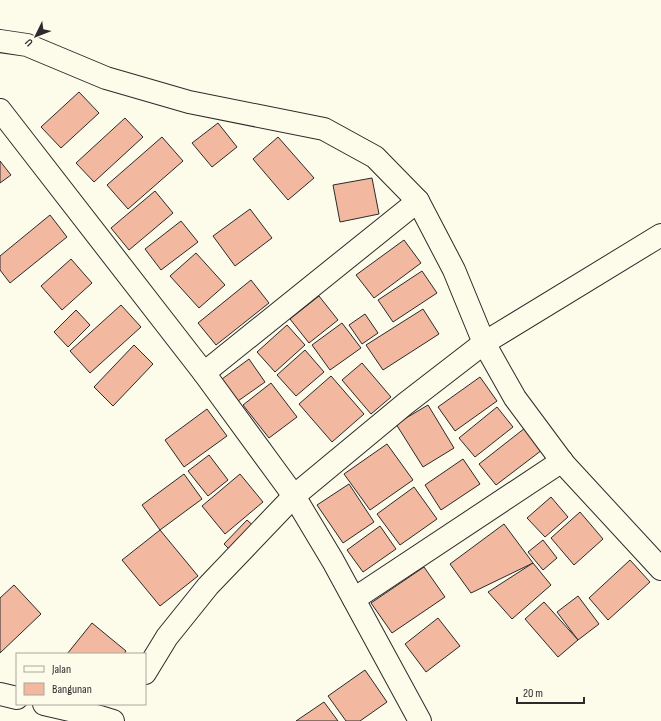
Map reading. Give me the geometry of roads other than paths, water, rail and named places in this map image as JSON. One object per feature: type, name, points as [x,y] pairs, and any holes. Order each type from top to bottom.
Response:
[{"type":"street","points":[[0,41],[27,45],[106,78],[190,102],[324,129],[375,157],[418,201],[454,270],[484,343],[515,398],[562,461],[661,569]]},
{"type":"street","points":[[0,110],[204,373],[294,496],[333,561],[420,721]]},
{"type":"street","points":[[204,373],[418,201]]},
{"type":"street","points":[[146,671],[167,637],[208,586],[294,496],[404,404],[484,343],[661,235]]},
{"type":"street","points":[[354,599],[562,461]]},
{"type":"street","points":[[0,694],[16,698]]},
{"type":"street","points":[[49,705],[106,716]]}]
